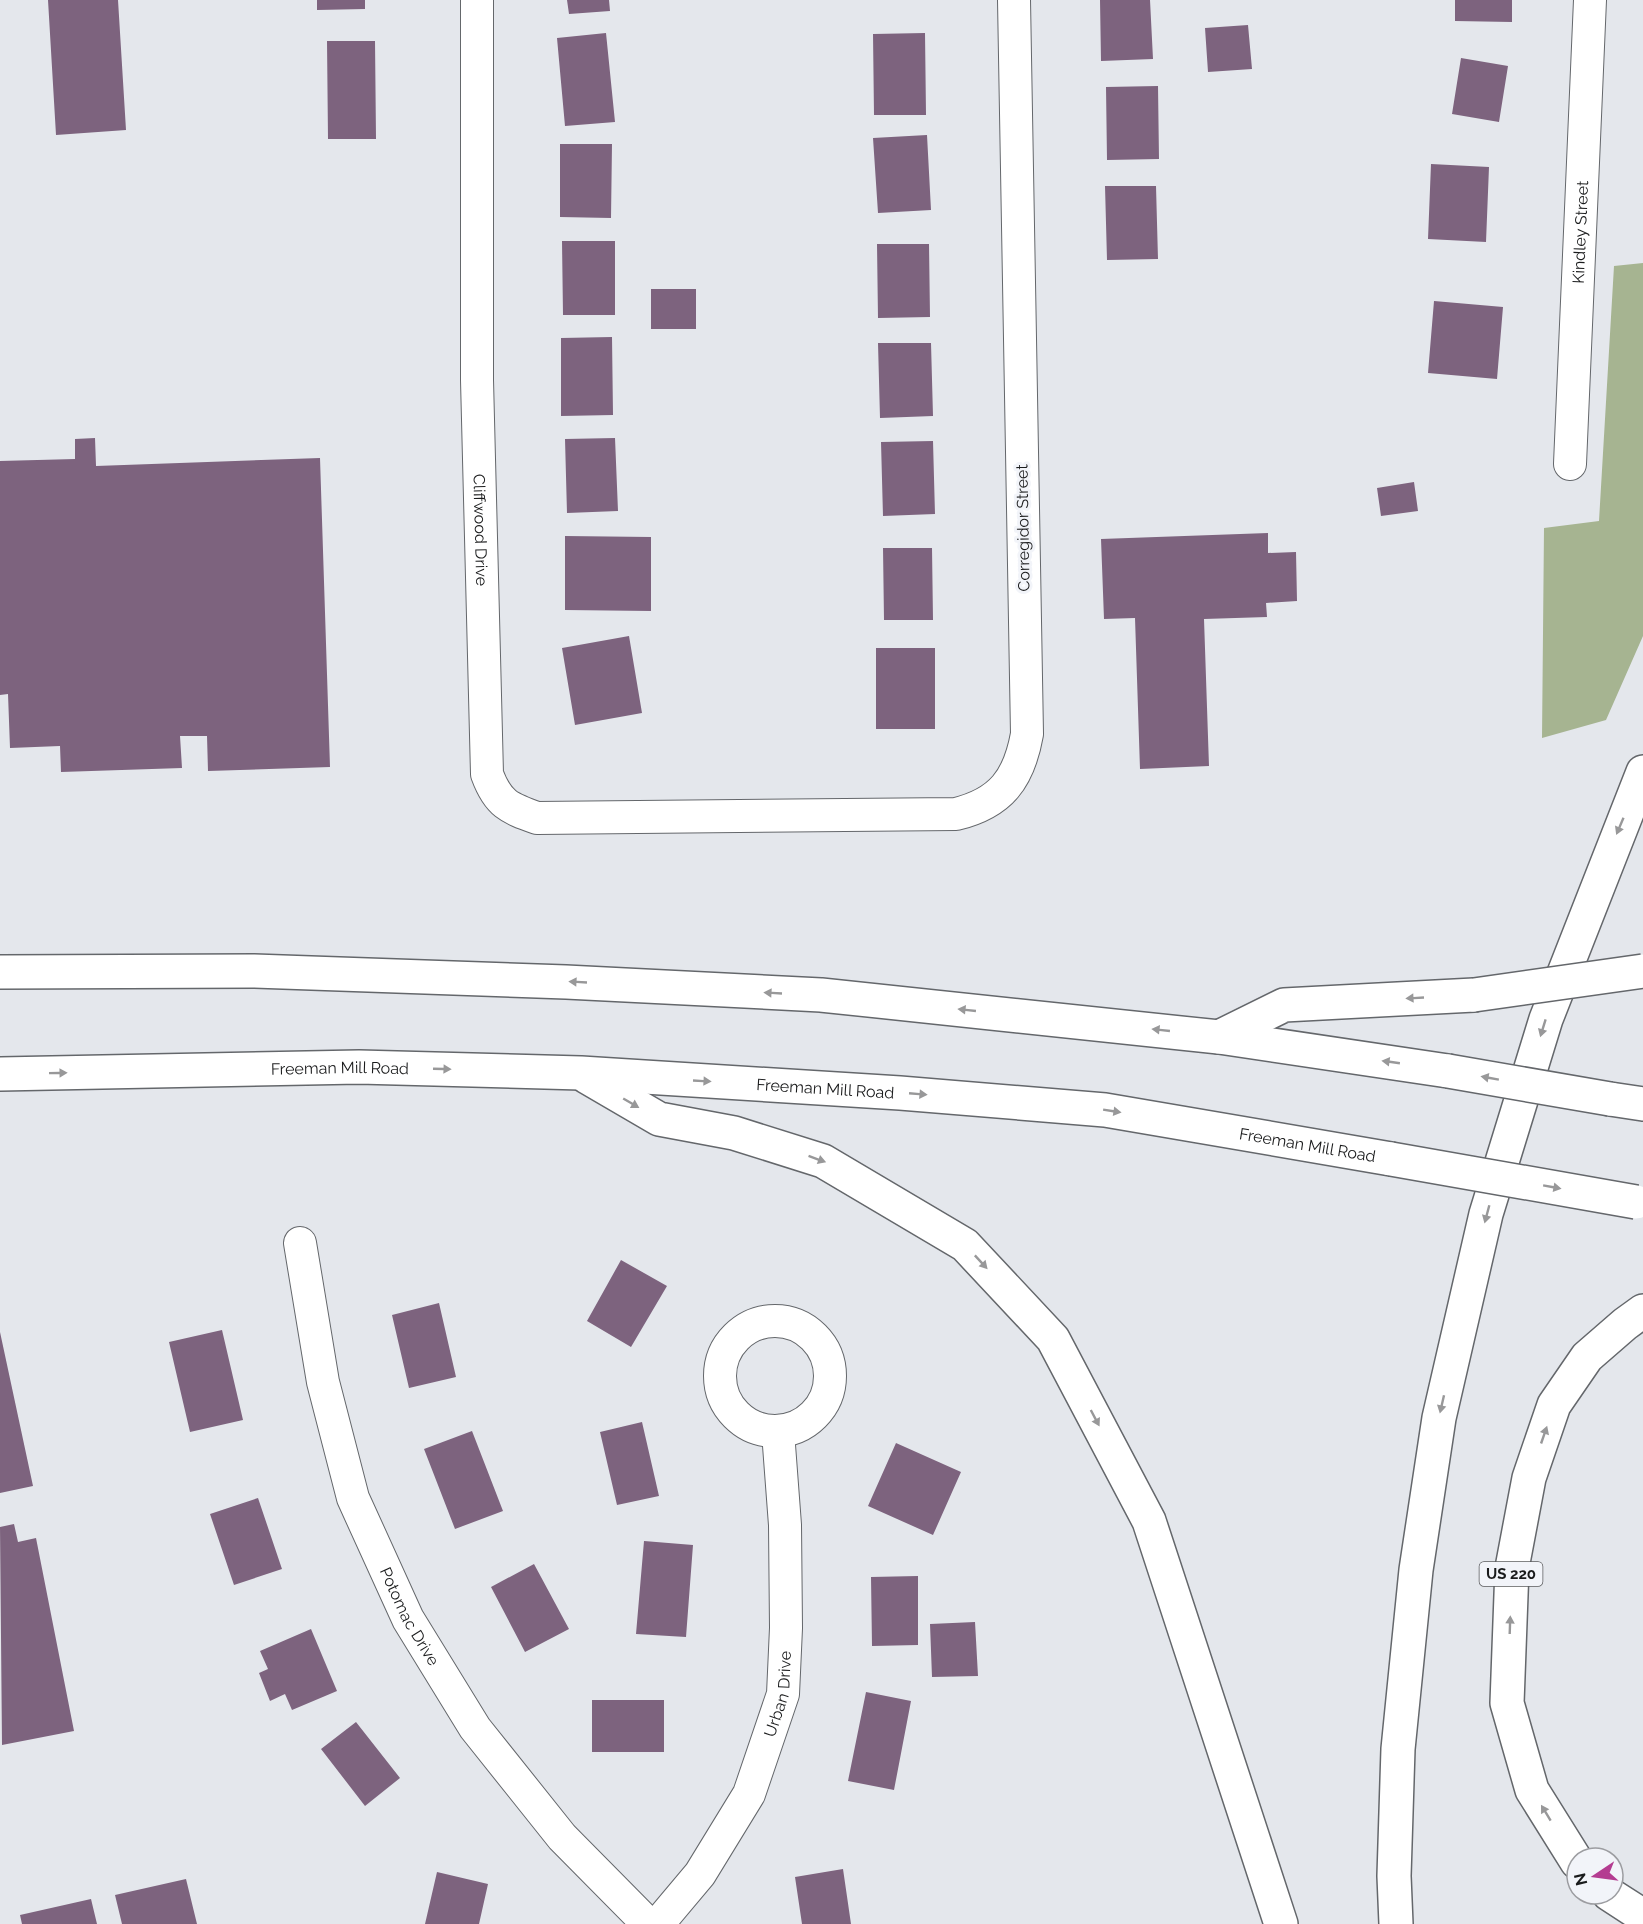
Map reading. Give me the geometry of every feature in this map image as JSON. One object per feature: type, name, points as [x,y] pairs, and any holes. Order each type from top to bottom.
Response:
[{"type":"highway","points":[[1396,1924],[1394,1876],[1398,1749],[1416,1570],[1438,1418],[1486,1214],[1546,1019],[1643,772]]},
{"type":"highway","points":[[0,972],[254,971],[612,984],[821,995],[1219,1037],[1448,1071],[1643,1104]]},
{"type":"highway","points":[[1219,1037],[1284,1005],[1474,995],[1593,980],[1643,971]]},
{"type":"highway","name":"Freeman Mill Road","points":[[0,1074],[358,1066],[581,1074],[900,1093],[1105,1110],[1639,1202]]},
{"type":"highway","points":[[581,1074],[659,1119],[734,1133],[822,1161],[965,1245],[1053,1339],[1149,1521],[1281,1924]]},
{"type":"highway","name":"US 220","points":[[1567,1846],[1532,1790],[1507,1703],[1512,1568],[1529,1478],[1554,1405],[1587,1357],[1625,1323],[1643,1311]]},
{"type":"highway","points":[[1625,1904],[1643,1916]]},
{"type":"street","name":"Cliffwood Drive","points":[[477,0],[477,380],[487,774],[494,792],[504,804],[537,818],[750,818]]},
{"type":"street","name":"Corregidor Street","points":[[750,818],[956,814],[991,801],[1015,775],[1023,759],[1027,734],[1014,0]]},
{"type":"street","name":"Kindley Street","points":[[1570,464],[1590,0]]},
{"type":"street","name":"Potomac Drive","points":[[300,1243],[323,1382],[353,1498],[408,1619],[475,1728],[562,1838],[648,1924]]},
{"type":"street","name":"Urban Drive","points":[[658,1924],[700,1874],[749,1794],[783,1694],[786,1628],[785,1525],[778,1432]]},
{"type":"green space","points":[[1643,263],[1643,636],[1606,720],[1542,738],[1544,528],[1599,521],[1614,266]]},
{"type":"building","points":[[48,0],[118,0],[126,130],[56,135]]},
{"type":"building","points":[[317,0],[365,0],[365,9],[317,10]]},
{"type":"building","points":[[567,0],[609,0],[610,11],[569,14]]},
{"type":"building","points":[[1100,0],[1150,0],[1153,59],[1101,61]]},
{"type":"building","points":[[1455,0],[1512,0],[1512,22],[1455,21]]},
{"type":"building","points":[[1248,25],[1252,69],[1208,72],[1205,28]]},
{"type":"building","points":[[606,33],[615,122],[565,126],[557,38]]},
{"type":"building","points":[[925,33],[926,115],[874,115],[873,34]]},
{"type":"building","points":[[327,41],[375,41],[376,139],[328,139]]},
{"type":"building","points":[[1461,58],[1508,66],[1499,122],[1452,114]]},
{"type":"building","points":[[1158,86],[1159,159],[1107,160],[1106,87]]},
{"type":"building","points":[[927,135],[931,210],[878,213],[873,138]]},
{"type":"building","points":[[560,144],[612,144],[611,218],[560,217]]},
{"type":"building","points":[[1431,164],[1489,167],[1486,242],[1428,239]]},
{"type":"building","points":[[1105,186],[1156,186],[1158,259],[1107,260]]},
{"type":"building","points":[[562,241],[615,241],[615,315],[563,315]]},
{"type":"building","points":[[877,244],[929,244],[930,317],[878,318]]},
{"type":"building","points":[[651,289],[696,289],[696,329],[651,329]]},
{"type":"building","points":[[1434,301],[1503,307],[1497,379],[1428,373]]},
{"type":"building","points":[[612,337],[613,415],[561,416],[561,338]]},
{"type":"building","points":[[878,343],[931,343],[933,416],[880,418]]},
{"type":"building","points":[[95,438],[96,466],[320,458],[330,767],[208,771],[207,736],[180,736],[182,768],[61,772],[60,746],[10,748],[8,694],[0,695],[0,461],[75,459],[75,439]]},
{"type":"building","points":[[615,438],[618,511],[567,513],[565,439]]},
{"type":"building","points":[[933,441],[935,514],[883,516],[881,442]]},
{"type":"building","points":[[1414,482],[1418,511],[1381,516],[1377,488]]},
{"type":"building","points":[[1268,533],[1268,553],[1296,552],[1297,601],[1266,603],[1267,617],[1204,619],[1209,766],[1140,769],[1135,618],[1104,619],[1101,539]]},
{"type":"building","points":[[565,536],[651,537],[651,611],[565,610]]},
{"type":"building","points":[[883,548],[932,548],[933,620],[884,620]]},
{"type":"building","points":[[629,636],[642,713],[575,725],[562,648]]},
{"type":"building","points":[[876,648],[935,648],[935,729],[876,729]]},
{"type":"building","points":[[621,1260],[667,1286],[631,1347],[587,1321]]},
{"type":"building","points":[[439,1303],[456,1377],[409,1388],[392,1315]]},
{"type":"building","points":[[222,1330],[243,1420],[190,1432],[169,1342]]},
{"type":"building","points":[[0,1332],[33,1486],[0,1493]]},
{"type":"building","points":[[642,1422],[659,1496],[617,1505],[600,1432]]},
{"type":"building","points":[[472,1431],[503,1511],[455,1529],[424,1449]]},
{"type":"building","points":[[896,1443],[961,1472],[933,1535],[868,1506]]},
{"type":"building","points":[[258,1498],[282,1569],[234,1585],[210,1514]]},
{"type":"building","points":[[14,1524],[18,1542],[36,1538],[74,1731],[2,1745],[0,1527]]},
{"type":"building","points":[[644,1541],[693,1545],[686,1637],[636,1634]]},
{"type":"building","points":[[534,1564],[569,1629],[525,1652],[491,1587]]},
{"type":"building","points":[[918,1576],[918,1645],[872,1646],[871,1577]]},
{"type":"building","points":[[975,1622],[978,1676],[932,1677],[930,1624]]},
{"type":"building","points":[[311,1629],[337,1691],[292,1710],[285,1694],[270,1701],[259,1673],[268,1669],[260,1651]]},
{"type":"building","points":[[866,1692],[911,1701],[894,1790],[848,1781]]},
{"type":"building","points":[[592,1700],[664,1700],[664,1752],[592,1752]]},
{"type":"building","points":[[356,1722],[400,1778],[365,1806],[321,1749]]},
{"type":"building","points":[[843,1869],[851,1924],[802,1924],[795,1877]]},
{"type":"building","points":[[437,1872],[488,1884],[479,1924],[425,1924]]},
{"type":"building","points":[[186,1879],[197,1924],[122,1924],[115,1895]]},
{"type":"building","points":[[91,1899],[97,1924],[22,1924],[20,1915]]}]
